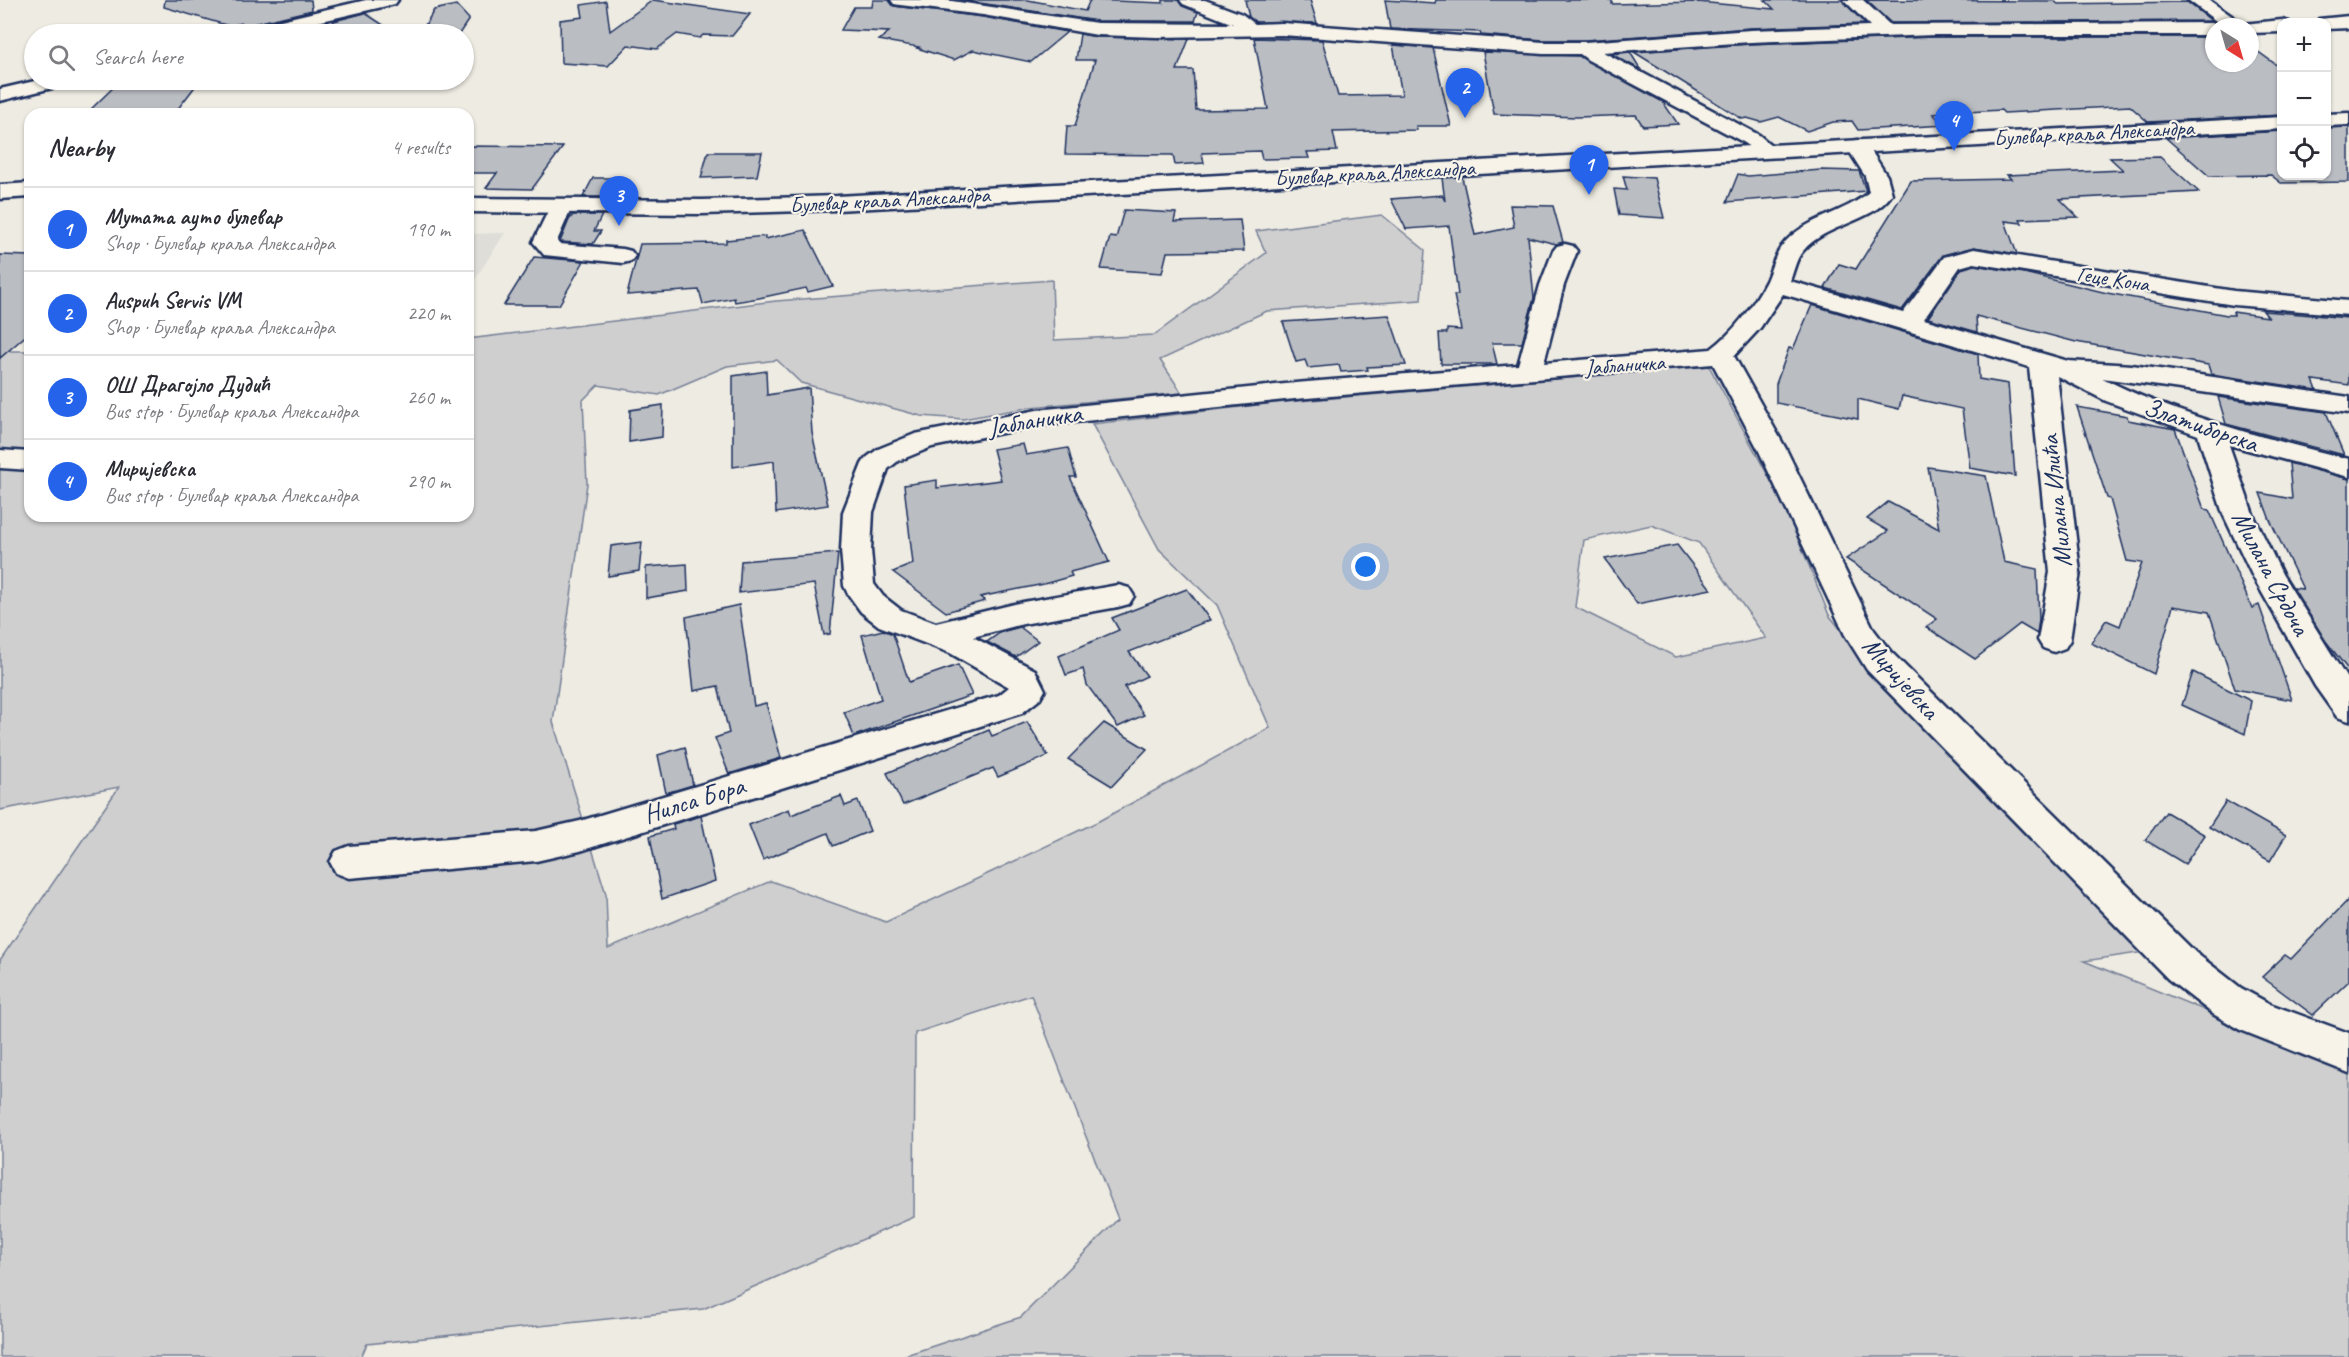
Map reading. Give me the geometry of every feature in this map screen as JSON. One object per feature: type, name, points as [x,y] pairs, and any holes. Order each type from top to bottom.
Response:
[{"type":"street","points":[[287,24],[389,0]]},
{"type":"street","points":[[900,0],[983,10],[1097,29],[1309,31],[1519,47],[1585,48],[1751,36],[1886,31],[2205,29]]},
{"type":"street","points":[[1189,0],[1236,18],[1245,23],[1249,29]]},
{"type":"street","points":[[1853,0],[1886,31]]},
{"type":"street","points":[[2197,0],[2223,18]]},
{"type":"street","points":[[2331,23],[2349,22]]},
{"type":"street","points":[[2259,27],[2277,26]]},
{"type":"street","points":[[1585,48],[1595,56],[1752,139],[1767,151]]},
{"type":"street","points":[[0,94],[24,88]]},
{"type":"street","points":[[2331,120],[2349,119]]},
{"type":"street","name":"Булевар краља Александра","points":[[474,206],[730,207],[860,202],[2277,123]]},
{"type":"street","points":[[1720,354],[1738,340],[1776,284],[1788,254],[1800,240],[1865,206],[1881,194],[1876,176],[1857,146]]},
{"type":"street","points":[[0,187],[24,189]]},
{"type":"street","points":[[0,192],[24,190]]},
{"type":"street","points":[[561,207],[545,242],[547,247],[552,250],[623,256]]},
{"type":"street","points":[[1529,372],[1552,285],[1564,251]]},
{"type":"street","name":"Геце Кона","points":[[1909,323],[1952,262],[1974,256],[2234,298],[2349,308]]},
{"type":"street","name":"Златиборска","points":[[1776,284],[2050,365],[2105,391],[2210,430],[2258,445],[2349,468]]},
{"type":"street","name":"Јабланичка","points":[[1028,690],[1023,679],[961,645],[890,618],[872,604],[859,586],[856,550],[859,506],[876,464],[901,449],[925,440],[1037,418],[1295,391],[1707,358],[1720,354]]},
{"type":"street","name":"Миријевска","points":[[1720,354],[1772,449],[1861,635],[1879,661],[2182,966],[2227,1001],[2257,1018],[2349,1053]]},
{"type":"street","name":"Златиборска","points":[[2050,365],[2132,372],[2349,405]]},
{"type":"street","name":"Милана Илића","points":[[2050,365],[2065,572],[2054,640]]},
{"type":"street","name":"Милана Срдоча","points":[[2210,430],[2238,514],[2267,575],[2338,676],[2349,708]]},
{"type":"street","points":[[0,459],[24,461]]},
{"type":"street","points":[[935,635],[1023,613],[1118,596]]},
{"type":"street","name":"Нилса Бора","points":[[349,862],[536,846],[580,836],[1010,704],[1028,690]]},
{"type":"shaded area","points":[[1382,215],[1425,250],[1421,300],[1267,311],[1160,360],[1182,393],[1031,407],[963,419],[921,416],[801,383],[777,360],[727,366],[659,395],[598,385],[583,400],[587,484],[553,722],[606,894],[608,949],[771,881],[886,922],[1097,822],[1270,728],[1217,605],[1159,549],[1092,424],[1275,403],[1709,366],[1787,511],[1829,615],[1878,675],[2145,952],[2084,961],[2349,1069],[2349,1357],[900,1357],[1021,1317],[1118,1219],[1031,995],[915,1033],[914,1217],[703,1309],[367,1344],[361,1357],[0,1357],[0,960],[119,787],[0,810],[0,351],[24,351],[24,522],[474,522],[474,338],[776,301],[1052,280],[1054,340],[1154,335],[1266,253],[1256,231]],"holes":[[[1651,525],[1699,543],[1766,638],[1676,657],[1575,607],[1584,540]]]},
{"type":"shaded area","points":[[505,233],[474,281],[474,234]]},
{"type":"building","points":[[165,0],[311,0],[312,10],[252,24],[222,24],[164,7]]},
{"type":"building","points":[[653,0],[750,14],[732,36],[703,35],[700,38],[677,34],[657,49],[628,45],[608,66],[561,63],[560,20],[583,17],[581,5],[606,1],[610,31]]},
{"type":"building","points":[[873,0],[889,0],[894,6],[983,17],[1067,32],[1031,62],[973,50],[954,60],[917,48],[919,47],[879,40],[889,32],[841,30],[854,7],[872,7]]},
{"type":"building","points":[[960,0],[1028,0],[1085,11],[1090,0],[1163,3],[1163,0],[1178,0],[1182,6],[1198,12],[1195,21],[1097,21]]},
{"type":"building","points":[[1245,0],[1310,0],[1317,23],[1256,22],[1249,17]]},
{"type":"building","points":[[1385,0],[1435,3],[1436,0],[1612,0],[1612,4],[1698,2],[1774,9],[1765,0],[1842,0],[1865,24],[1751,28],[1585,40],[1543,40],[1481,35],[1480,32],[1390,29]]},
{"type":"building","points":[[1866,0],[2054,1],[2058,4],[2187,2],[2208,18],[2205,18],[2205,21],[1891,23]]},
{"type":"building","points":[[456,5],[469,19],[466,24],[426,24],[434,10]]},
{"type":"building","points":[[365,13],[382,24],[332,24],[334,21]]},
{"type":"building","points":[[1080,34],[1097,37],[1189,39],[1177,70],[1193,70],[1196,110],[1268,109],[1254,38],[1322,40],[1338,96],[1402,95],[1393,45],[1433,48],[1451,126],[1416,126],[1417,130],[1333,132],[1337,151],[1307,152],[1309,158],[1262,159],[1260,151],[1202,153],[1204,163],[1175,165],[1173,155],[1065,154],[1067,126],[1075,126],[1095,60],[1076,60]]},
{"type":"building","points":[[1934,37],[2205,37],[2205,72],[2259,72],[2259,52],[2277,65],[2277,115],[2148,122],[2130,106],[2004,113],[2001,110],[1933,114],[1945,125],[1858,130],[1852,121],[1833,122],[1807,131],[1779,117],[1761,122],[1742,119],[1634,52],[1751,44]]},
{"type":"building","points":[[1483,52],[1579,56],[1663,102],[1678,124],[1643,126],[1636,115],[1577,117],[1494,114]]},
{"type":"building","points":[[1630,52],[1641,70],[1611,54]]},
{"type":"building","points":[[111,90],[192,90],[179,108],[92,108]]},
{"type":"building","points":[[2349,127],[2349,182],[2281,183],[2277,180],[2331,180],[2331,128]]},
{"type":"building","points":[[2277,131],[2277,180],[2271,175],[2209,176],[2166,138]]},
{"type":"building","points":[[474,146],[563,147],[532,189],[486,188],[497,173],[474,173]]},
{"type":"building","points":[[708,152],[762,152],[757,176],[701,178]]},
{"type":"building","points":[[2160,157],[2199,192],[2060,199],[2078,217],[2020,219],[2022,223],[2005,221],[2017,254],[1974,247],[1943,255],[1902,310],[1825,288],[1839,264],[1856,269],[1911,181],[2011,179],[2007,175],[2123,170],[2110,158]]},
{"type":"building","points":[[1821,170],[1859,171],[1866,191],[1727,202],[1738,174],[1748,176]]},
{"type":"building","points":[[1623,176],[1654,178],[1664,218],[1619,215],[1614,189],[1627,190]]},
{"type":"building","points":[[1462,177],[1475,235],[1514,227],[1510,205],[1553,206],[1563,242],[1556,244],[1528,237],[1534,298],[1522,343],[1492,343],[1497,364],[1441,364],[1439,333],[1447,333],[1447,329],[1461,330],[1454,295],[1458,295],[1449,226],[1406,229],[1391,199],[1442,195],[1445,201],[1442,178]]},
{"type":"building","points":[[593,178],[622,178],[612,197],[583,197]]},
{"type":"building","points":[[1124,210],[1176,213],[1174,222],[1240,220],[1244,251],[1167,252],[1162,273],[1101,269],[1110,237],[1116,238]]},
{"type":"building","points":[[573,215],[602,215],[594,231],[601,231],[593,244],[560,242]]},
{"type":"building","points":[[805,230],[833,286],[808,292],[806,288],[735,302],[734,298],[703,304],[699,290],[627,295],[640,244],[726,243],[726,240],[765,236],[765,239]]},
{"type":"building","points":[[0,255],[24,256],[24,337],[0,358]]},
{"type":"building","points":[[534,257],[584,261],[559,305],[504,305]]},
{"type":"building","points":[[1974,265],[2024,273],[2107,293],[2227,315],[2234,315],[2233,312],[2268,317],[2263,311],[2349,318],[2349,385],[2313,380],[2317,390],[2211,374],[2208,365],[2076,342],[1976,316],[1977,332],[1928,318],[1961,269]]},
{"type":"building","points":[[1812,305],[1978,354],[1979,379],[2008,384],[2015,476],[1970,468],[1962,409],[1902,396],[1899,409],[1858,399],[1858,419],[1776,403],[1776,384],[1789,348],[1793,349]]},
{"type":"building","points":[[1389,315],[1406,365],[1367,367],[1368,370],[1341,372],[1339,365],[1308,368],[1305,360],[1296,362],[1283,322]]},
{"type":"building","points":[[766,371],[767,395],[809,388],[812,433],[828,505],[776,513],[774,461],[733,467],[733,376]]},
{"type":"building","points":[[2218,397],[2326,412],[2344,455],[2226,424]]},
{"type":"building","points":[[663,405],[662,437],[629,442],[630,410]]},
{"type":"building","points":[[2077,407],[2127,416],[2128,420],[2175,429],[2204,509],[2209,510],[2252,608],[2259,605],[2292,700],[2235,689],[2209,612],[2173,606],[2154,674],[2091,643],[2106,620],[2120,626],[2142,563],[2127,561],[2110,499],[2107,498]]},
{"type":"building","points":[[1023,444],[1026,455],[1068,448],[1076,477],[1070,477],[1109,562],[1070,572],[1072,576],[1044,584],[980,597],[985,601],[946,612],[893,572],[913,564],[904,485],[937,480],[937,488],[1001,480],[993,449]]},
{"type":"building","points":[[2289,463],[2349,479],[2349,671],[2325,640],[2293,588],[2303,589],[2270,520],[2260,493],[2292,499]]},
{"type":"building","points":[[1928,467],[1986,476],[2004,562],[2037,569],[2039,619],[2037,634],[2020,624],[1975,659],[1926,627],[1937,619],[1846,559],[1888,531],[1867,519],[1888,502],[1939,529]]},
{"type":"building","points":[[642,542],[639,571],[608,576],[611,546]]},
{"type":"building","points":[[1677,545],[1711,589],[1637,604],[1605,559]]},
{"type":"building","points":[[838,553],[830,634],[824,635],[814,584],[739,593],[741,561]]},
{"type":"building","points":[[687,564],[688,591],[646,598],[646,567]]},
{"type":"building","points":[[1187,589],[1210,620],[1129,652],[1147,676],[1124,687],[1144,715],[1118,727],[1087,685],[1083,669],[1066,675],[1059,656],[1119,630],[1112,618]]},
{"type":"building","points":[[739,605],[754,706],[766,703],[781,758],[729,774],[715,738],[729,733],[718,686],[694,691],[686,617]]},
{"type":"building","points":[[1020,627],[1038,641],[1016,657],[987,642],[1001,632]]},
{"type":"building","points":[[883,630],[893,634],[909,682],[958,665],[972,695],[854,736],[844,712],[881,699],[862,635]]},
{"type":"building","points":[[2193,672],[2251,701],[2245,734],[2182,705]]},
{"type":"building","points":[[1027,722],[1048,756],[998,777],[993,768],[903,805],[887,773],[989,730],[992,736]]},
{"type":"building","points":[[1104,723],[1147,749],[1112,786],[1068,759]]},
{"type":"building","points":[[685,747],[693,785],[666,793],[658,755]]},
{"type":"building","points":[[841,796],[845,806],[858,801],[870,831],[833,846],[828,833],[763,860],[749,825],[789,809],[791,815]]},
{"type":"building","points":[[2226,801],[2286,835],[2270,861],[2209,827]]},
{"type":"building","points":[[2166,812],[2205,835],[2185,864],[2145,840]]},
{"type":"building","points":[[701,816],[715,881],[662,899],[650,836],[674,829],[673,824]]},
{"type":"building","points":[[2349,899],[2349,981],[2313,1015],[2262,977],[2285,955],[2291,959]]},
{"type":"place","name":"Auspuh Servis VM","points":[[1465,118]]},
{"type":"place","name":"Миријевска","points":[[1954,151]]},
{"type":"place","name":"Мутата ауто булевар","points":[[1589,195]]},
{"type":"place","name":"ОШ Драгојло Дудић","points":[[619,226]]}]
